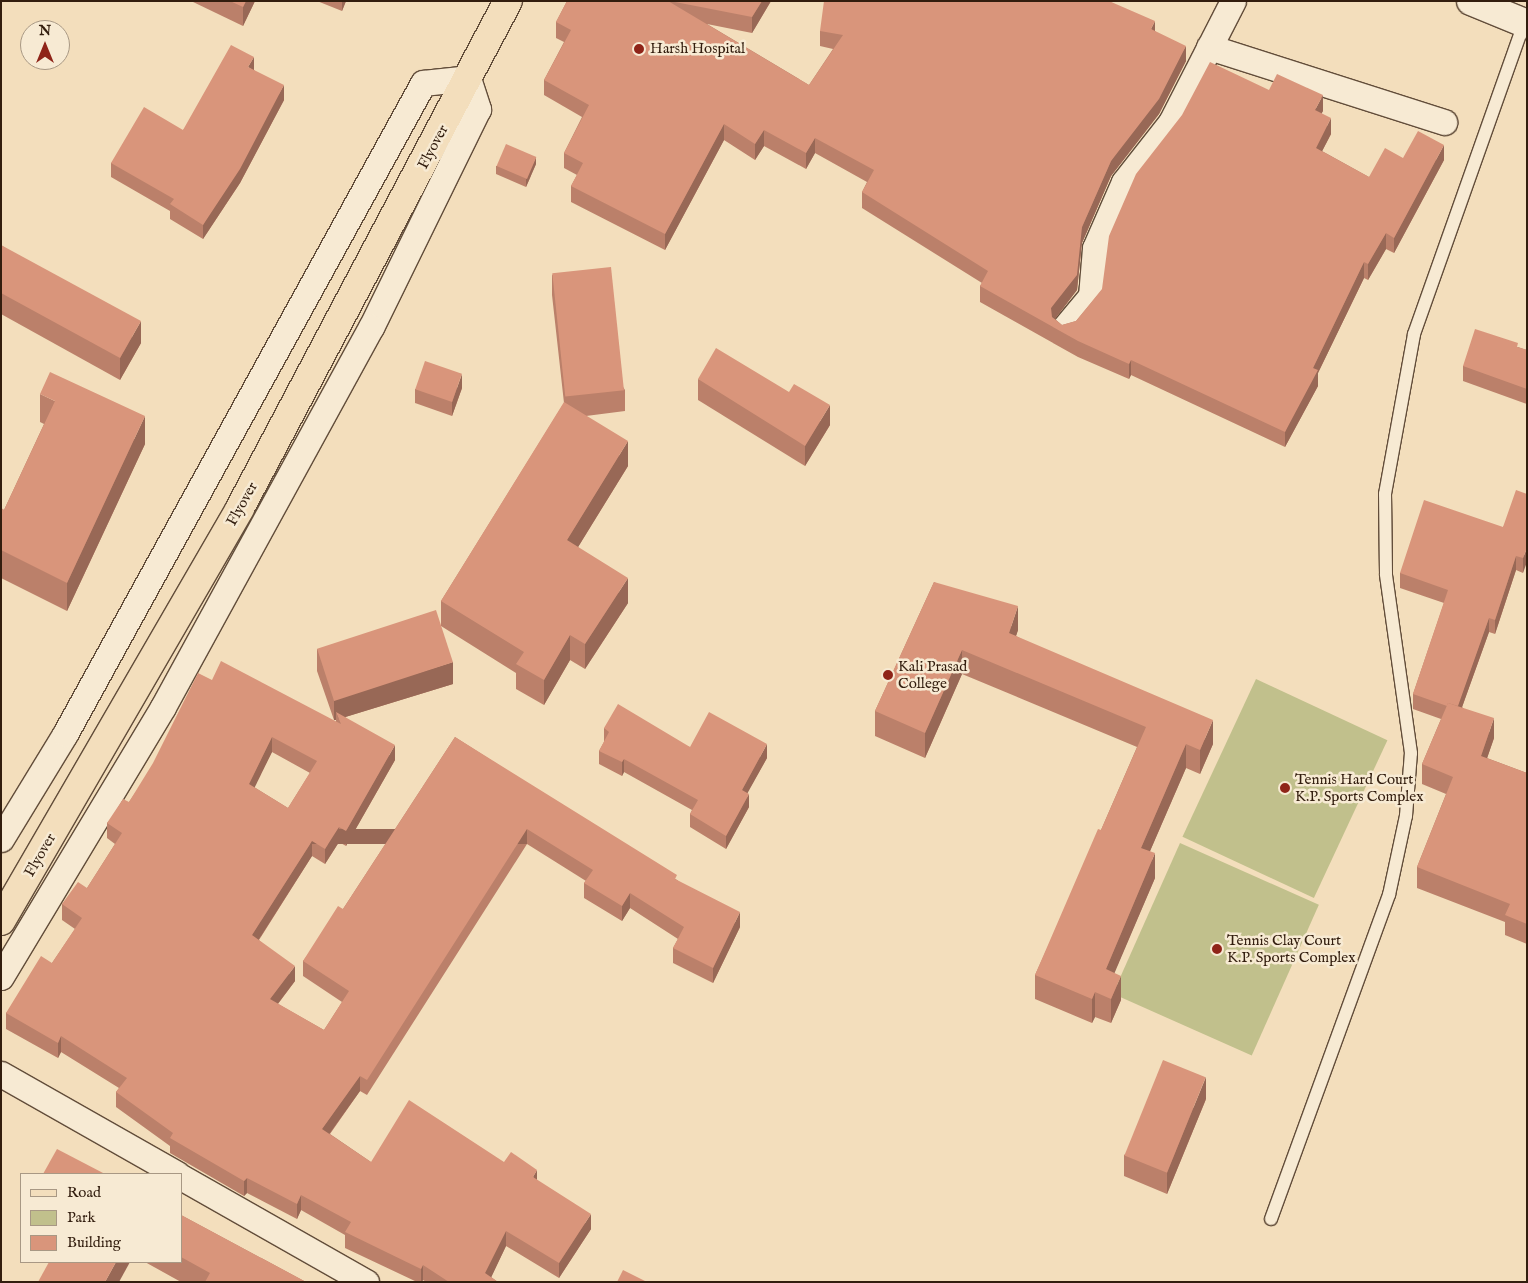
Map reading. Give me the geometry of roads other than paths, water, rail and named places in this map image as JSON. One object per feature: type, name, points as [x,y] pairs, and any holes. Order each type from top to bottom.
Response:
[{"type":"main road","name":"Flyover","points":[[1,921],[240,508],[452,112],[508,1]]},
{"type":"main road","points":[[1470,1],[1525,24]]},
{"type":"street","points":[[1065,327],[1091,296],[1095,248],[1124,182],[1171,122],[1233,1]]},
{"type":"street","points":[[1209,47],[1444,122]]},
{"type":"street","points":[[1,839],[65,734],[423,83],[468,78],[478,109],[371,327],[163,707],[1,977]]},
{"type":"street","points":[[1,1074],[175,1173]]},
{"type":"street","points":[[182,1178],[366,1282]]},
{"type":"lane","points":[[1271,1219],[1389,895],[1406,816],[1411,753],[1386,574],[1385,494],[1414,334],[1525,24]]},
{"type":"place","name":"Harsh Hospital","points":[[639,49]]},
{"type":"place","name":"Kali Prasad College","points":[[888,675]]},
{"type":"place","name":"Tennis Hard Court K.P. Sports Complex","points":[[1285,788]]},
{"type":"place","name":"Tennis Clay Court K.P. Sports Complex","points":[[1217,949]]}]
